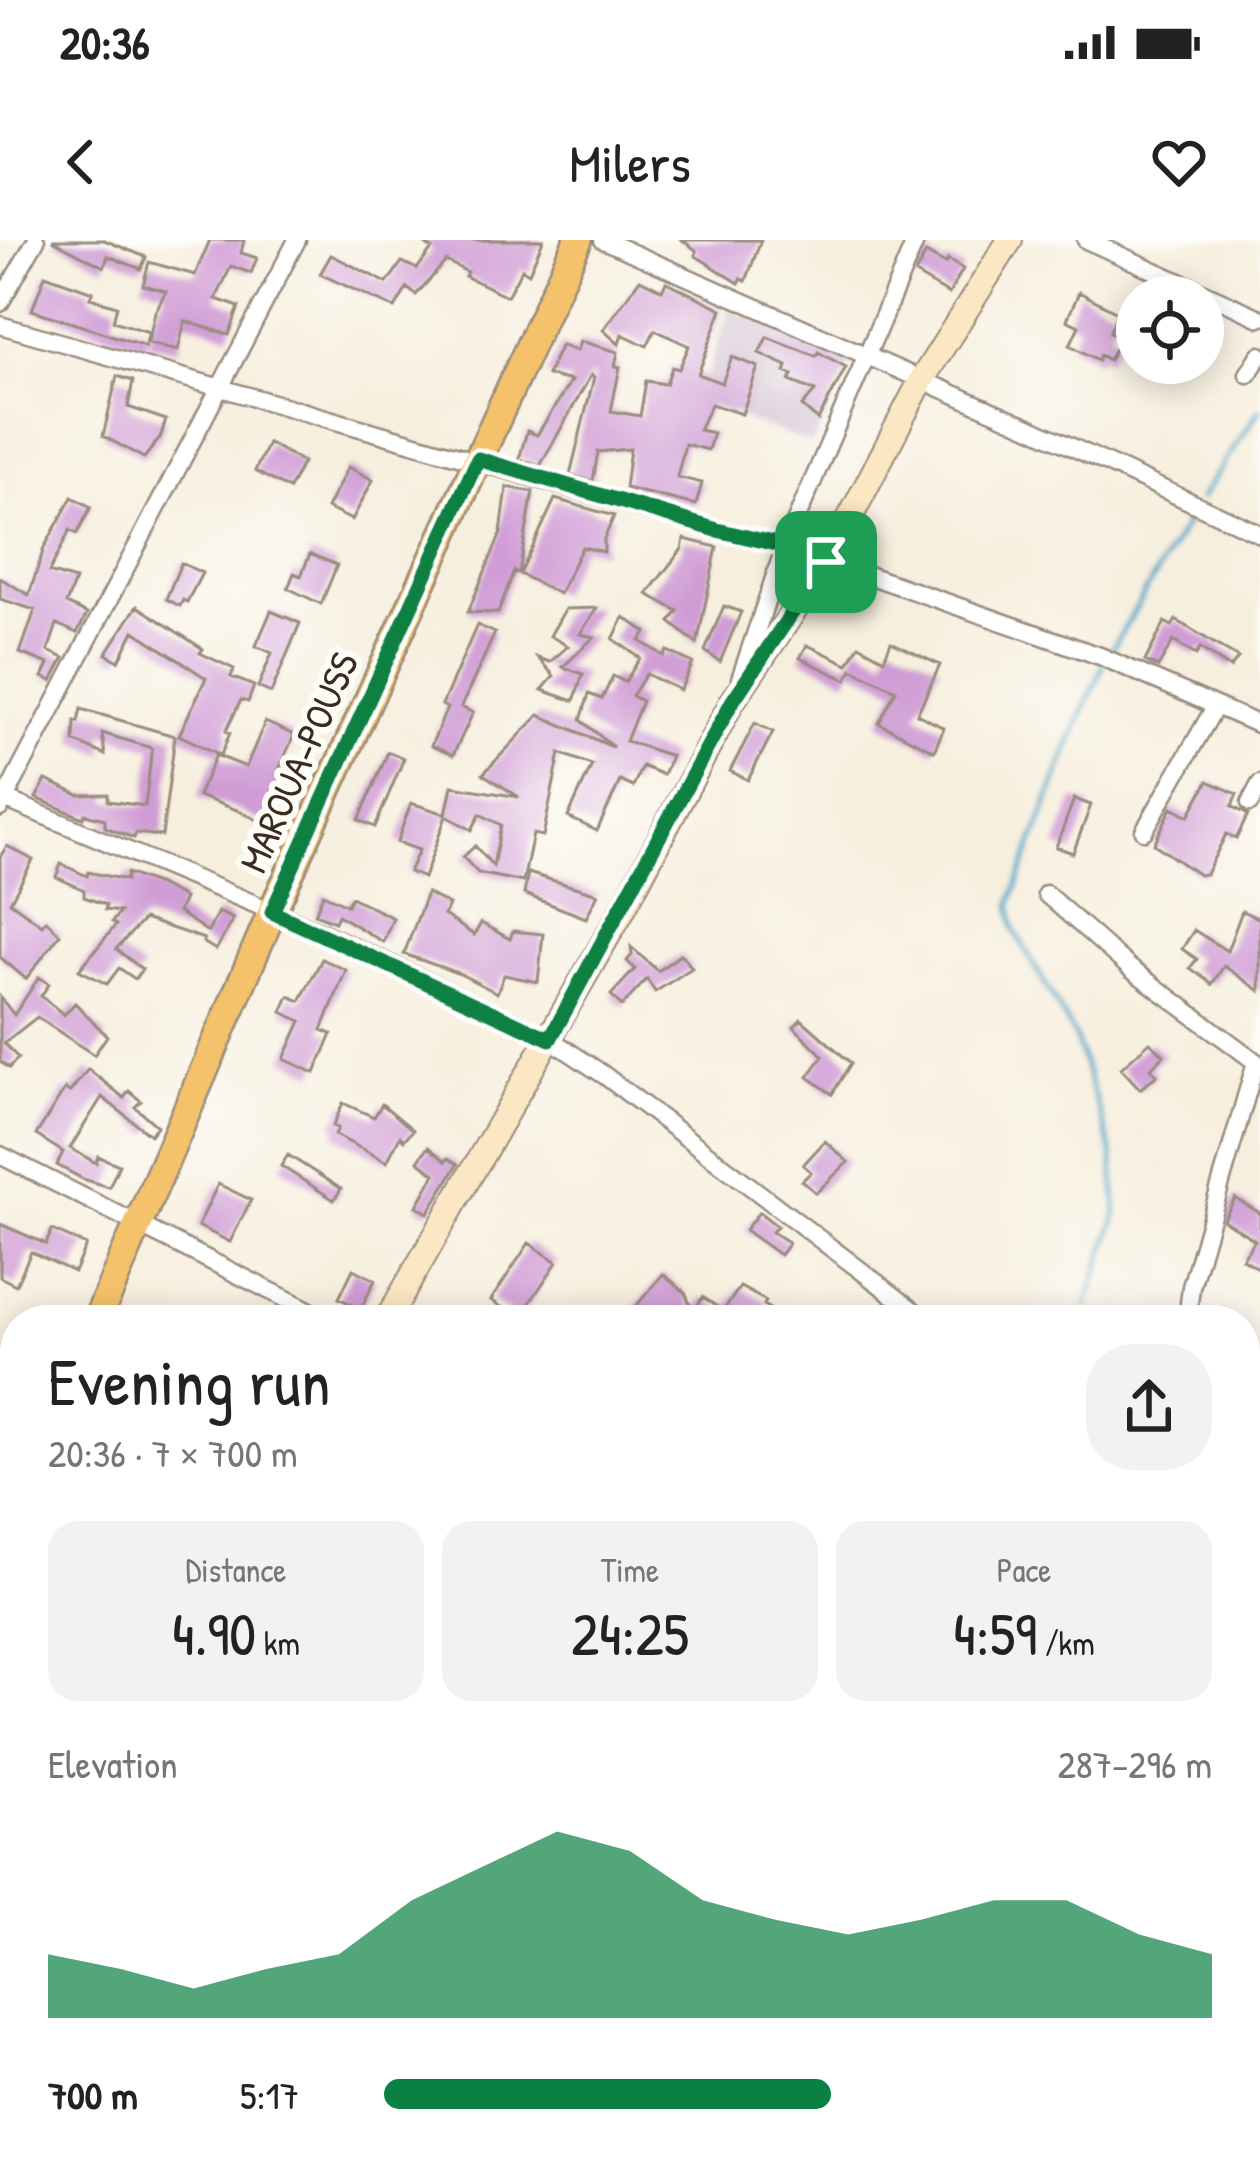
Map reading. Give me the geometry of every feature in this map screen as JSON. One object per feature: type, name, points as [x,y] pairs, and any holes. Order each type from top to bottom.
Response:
[{"type":"main road","name":"MAROUA-POUSS","points":[[103,1305],[272,912],[578,240]]},
{"type":"main road","points":[[396,1305],[550,1039],[732,702],[826,562],[921,381],[1010,240]]},
{"type":"street","points":[[0,303],[36,240]]},
{"type":"street","points":[[297,240],[2,802],[272,912],[550,1039],[906,1305]]},
{"type":"street","points":[[603,240],[1260,534]]},
{"type":"street","points":[[732,702],[785,546],[916,240]]},
{"type":"street","points":[[1086,240],[1260,318]]},
{"type":"street","points":[[0,325],[785,546],[1100,656],[1260,725]]},
{"type":"street","points":[[1248,374],[1260,355]]},
{"type":"street","points":[[1144,831],[1214,707]]},
{"type":"street","points":[[1250,803],[1260,784]]},
{"type":"street","points":[[1046,894],[1131,969],[1258,1056],[1189,1305]]},
{"type":"street","points":[[1242,1121],[1260,1137]]},
{"type":"street","points":[[0,1155],[299,1305]]},
{"type":"shaded area","points":[[730,307],[852,361],[813,445],[698,402]]},
{"type":"building","points":[[52,240],[104,240],[146,257],[141,269],[108,256],[104,267]]},
{"type":"building","points":[[210,240],[244,240],[241,253],[257,258],[251,273],[231,266],[216,299],[239,307],[229,335],[185,321],[178,350],[148,343],[166,291],[143,285],[149,262],[195,275]]},
{"type":"building","points":[[420,240],[543,240],[529,273],[522,269],[507,296],[446,261],[416,295],[407,288],[395,308],[320,274],[331,255],[387,283],[402,262],[417,269],[432,249]]},
{"type":"building","points":[[682,240],[761,240],[746,281],[739,283],[696,256],[696,250]]},
{"type":"building","points":[[926,253],[963,269],[949,294],[915,274]]},
{"type":"building","points":[[45,275],[117,306],[113,321],[149,332],[145,346],[32,310]]},
{"type":"building","points":[[640,279],[662,290],[666,282],[722,309],[698,374],[722,383],[732,357],[758,367],[742,414],[711,404],[699,430],[713,433],[708,450],[685,444],[677,477],[702,483],[696,505],[625,488],[630,449],[598,452],[593,481],[570,475],[591,375],[540,466],[519,459],[527,431],[537,435],[571,381],[547,375],[561,345],[577,351],[580,341],[618,352],[615,366],[620,367],[611,411],[640,416],[646,381],[666,384],[672,367],[679,369],[689,346],[655,330],[647,346],[622,334],[619,344],[603,330]]},
{"type":"building","points":[[1079,292],[1116,311],[1110,332],[1116,335],[1116,347],[1109,360],[1100,355],[1098,360],[1070,345],[1079,326],[1067,320]]},
{"type":"building","points":[[767,337],[816,356],[818,352],[846,367],[818,420],[802,406],[815,391],[790,381],[793,375],[785,372],[787,366],[759,353]]},
{"type":"building","points":[[117,376],[133,381],[128,407],[166,420],[160,438],[144,458],[103,436]]},
{"type":"building","points":[[268,443],[303,462],[289,489],[255,471]]},
{"type":"building","points":[[348,467],[373,480],[352,520],[327,508]]},
{"type":"building","points":[[507,487],[533,492],[519,573],[514,571],[498,613],[468,612],[501,533]]},
{"type":"building","points":[[72,497],[91,507],[77,534],[70,530],[49,572],[75,580],[66,604],[87,614],[77,633],[57,624],[48,651],[64,658],[52,681],[43,677],[49,664],[20,653],[35,610],[0,599],[0,578],[29,595],[44,548]]},
{"type":"building","points":[[555,499],[614,516],[604,552],[582,547],[559,594],[520,574]]},
{"type":"building","points":[[684,539],[717,547],[697,644],[670,622],[678,611],[647,594],[682,549]]},
{"type":"building","points":[[310,554],[337,565],[321,604],[288,588],[294,573],[301,576]]},
{"type":"building","points":[[181,563],[202,573],[187,602],[183,600],[180,606],[166,599]]},
{"type":"building","points":[[137,606],[203,649],[200,653],[234,669],[231,677],[254,686],[248,702],[241,700],[226,731],[230,733],[221,755],[179,735],[206,678],[134,631],[119,661],[106,654]]},
{"type":"building","points":[[724,606],[741,612],[720,662],[705,651]]},
{"type":"building","points":[[597,608],[580,634],[594,637],[563,667],[583,674],[574,701],[542,690],[554,676],[538,658],[550,662],[568,646],[550,636],[565,609]]},
{"type":"building","points":[[271,611],[300,623],[271,693],[258,687],[272,653],[256,646]]},
{"type":"building","points":[[624,617],[646,632],[640,641],[664,656],[667,651],[693,663],[680,690],[646,674],[632,696],[642,701],[626,741],[671,756],[663,775],[642,766],[633,787],[620,781],[597,831],[568,817],[592,765],[560,753],[543,836],[533,834],[523,882],[478,873],[463,857],[475,846],[493,866],[501,825],[480,814],[472,830],[446,816],[424,878],[409,872],[419,850],[397,842],[411,803],[446,814],[452,786],[519,797],[483,774],[539,715],[613,747],[581,720],[589,694],[602,699],[613,676],[625,682],[640,658],[613,639]]},
{"type":"building","points":[[1176,620],[1238,658],[1230,668],[1200,648],[1196,655],[1173,641],[1158,667],[1145,661],[1165,622],[1172,626]]},
{"type":"building","points":[[477,625],[495,633],[461,707],[473,713],[453,755],[431,746],[447,708],[442,705]]},
{"type":"building","points":[[891,642],[940,665],[917,714],[944,728],[934,751],[879,723],[896,690],[852,669],[847,680],[800,658],[807,645],[848,664],[859,645],[884,659]]},
{"type":"building","points":[[81,709],[175,736],[162,836],[136,833],[134,838],[105,827],[105,819],[85,814],[83,818],[36,798],[46,780],[79,795],[108,794],[108,801],[145,806],[152,748],[102,733],[105,755],[74,741]]},
{"type":"building","points":[[265,722],[294,735],[280,767],[286,768],[281,779],[297,787],[280,831],[198,796],[216,755],[246,767]]},
{"type":"building","points":[[755,723],[773,732],[748,780],[730,771]]},
{"type":"building","points":[[388,752],[404,758],[375,827],[359,820]]},
{"type":"building","points":[[1208,781],[1237,794],[1232,806],[1248,815],[1236,839],[1226,834],[1206,874],[1199,875],[1154,844],[1172,807],[1189,816]]},
{"type":"building","points":[[1074,799],[1091,805],[1073,853],[1056,847]]},
{"type":"building","points":[[7,846],[33,860],[10,902],[42,925],[46,920],[60,934],[26,979],[0,957],[0,857]]},
{"type":"building","points":[[61,864],[87,876],[88,872],[126,880],[127,873],[159,885],[184,898],[178,912],[208,932],[218,912],[233,919],[216,950],[204,939],[144,919],[116,949],[142,969],[135,979],[119,968],[107,984],[79,970],[116,925],[112,922],[120,912],[105,910],[106,905],[84,897],[84,890],[56,877]]},
{"type":"building","points":[[528,873],[598,894],[586,918],[524,894]]},
{"type":"building","points":[[427,893],[449,905],[444,915],[474,935],[481,923],[510,939],[513,931],[543,934],[538,982],[504,975],[497,993],[404,954]]},
{"type":"building","points":[[323,894],[347,905],[351,897],[393,918],[383,942],[338,915],[335,922],[315,914]]},
{"type":"building","points":[[1242,911],[1260,919],[1260,991],[1224,966],[1212,984],[1190,968],[1197,959],[1182,949],[1194,930],[1227,951]]},
{"type":"building","points":[[631,947],[658,971],[681,954],[692,968],[655,992],[647,979],[622,1006],[611,995],[635,969],[627,961]]},
{"type":"building","points":[[322,959],[346,970],[322,1030],[332,1034],[315,1073],[284,1059],[301,1021],[282,1012],[289,996],[300,1001]]},
{"type":"building","points":[[39,977],[49,984],[41,996],[64,1015],[75,1003],[107,1036],[94,1055],[37,1017],[4,1043],[18,1058],[9,1068],[0,1061],[0,997],[14,1015]]},
{"type":"building","points":[[801,1019],[851,1063],[832,1094],[808,1077],[823,1056],[794,1027]]},
{"type":"building","points":[[1150,1042],[1164,1055],[1151,1068],[1157,1075],[1140,1089],[1121,1068]]},
{"type":"building","points":[[88,1069],[124,1098],[129,1091],[141,1101],[135,1107],[157,1126],[150,1135],[102,1097],[70,1148],[96,1163],[98,1156],[119,1165],[109,1187],[57,1165],[63,1152],[36,1135],[65,1089],[70,1092]]},
{"type":"building","points":[[343,1103],[374,1117],[382,1104],[413,1130],[404,1140],[400,1136],[387,1162],[335,1135],[338,1128],[333,1126]]},
{"type":"building","points":[[825,1141],[848,1162],[816,1193],[802,1181],[811,1172],[803,1165]]},
{"type":"building","points":[[428,1147],[458,1164],[428,1213],[417,1206],[435,1174],[418,1161]]},
{"type":"building","points":[[288,1155],[341,1189],[334,1200],[281,1166]]},
{"type":"building","points":[[218,1184],[251,1200],[230,1242],[198,1226]]},
{"type":"building","points":[[1235,1198],[1260,1213],[1260,1269],[1242,1259],[1255,1240],[1223,1220]]},
{"type":"building","points":[[759,1212],[777,1226],[772,1232],[789,1243],[780,1255],[745,1230]]},
{"type":"building","points":[[0,1224],[46,1244],[52,1230],[86,1245],[74,1272],[31,1252],[16,1285],[0,1277]]},
{"type":"building","points":[[529,1243],[557,1262],[528,1305],[498,1305],[491,1300]]},
{"type":"building","points":[[353,1269],[375,1280],[363,1305],[339,1298]]},
{"type":"building","points":[[663,1274],[685,1292],[690,1305],[637,1305]]},
{"type":"building","points":[[740,1287],[766,1301],[764,1305],[727,1305]]},
{"type":"waterway","points":[[1200,499],[1260,409]]},
{"type":"waterway","points":[[1109,654],[1194,509]]},
{"type":"waterway","points":[[1087,1305],[1117,1213],[1112,1152],[1075,1037],[1014,929],[1011,903],[1104,664]]},
{"type":"route","points":[[478,459],[785,546],[826,562],[732,702],[550,1039],[272,912],[478,459]]}]
